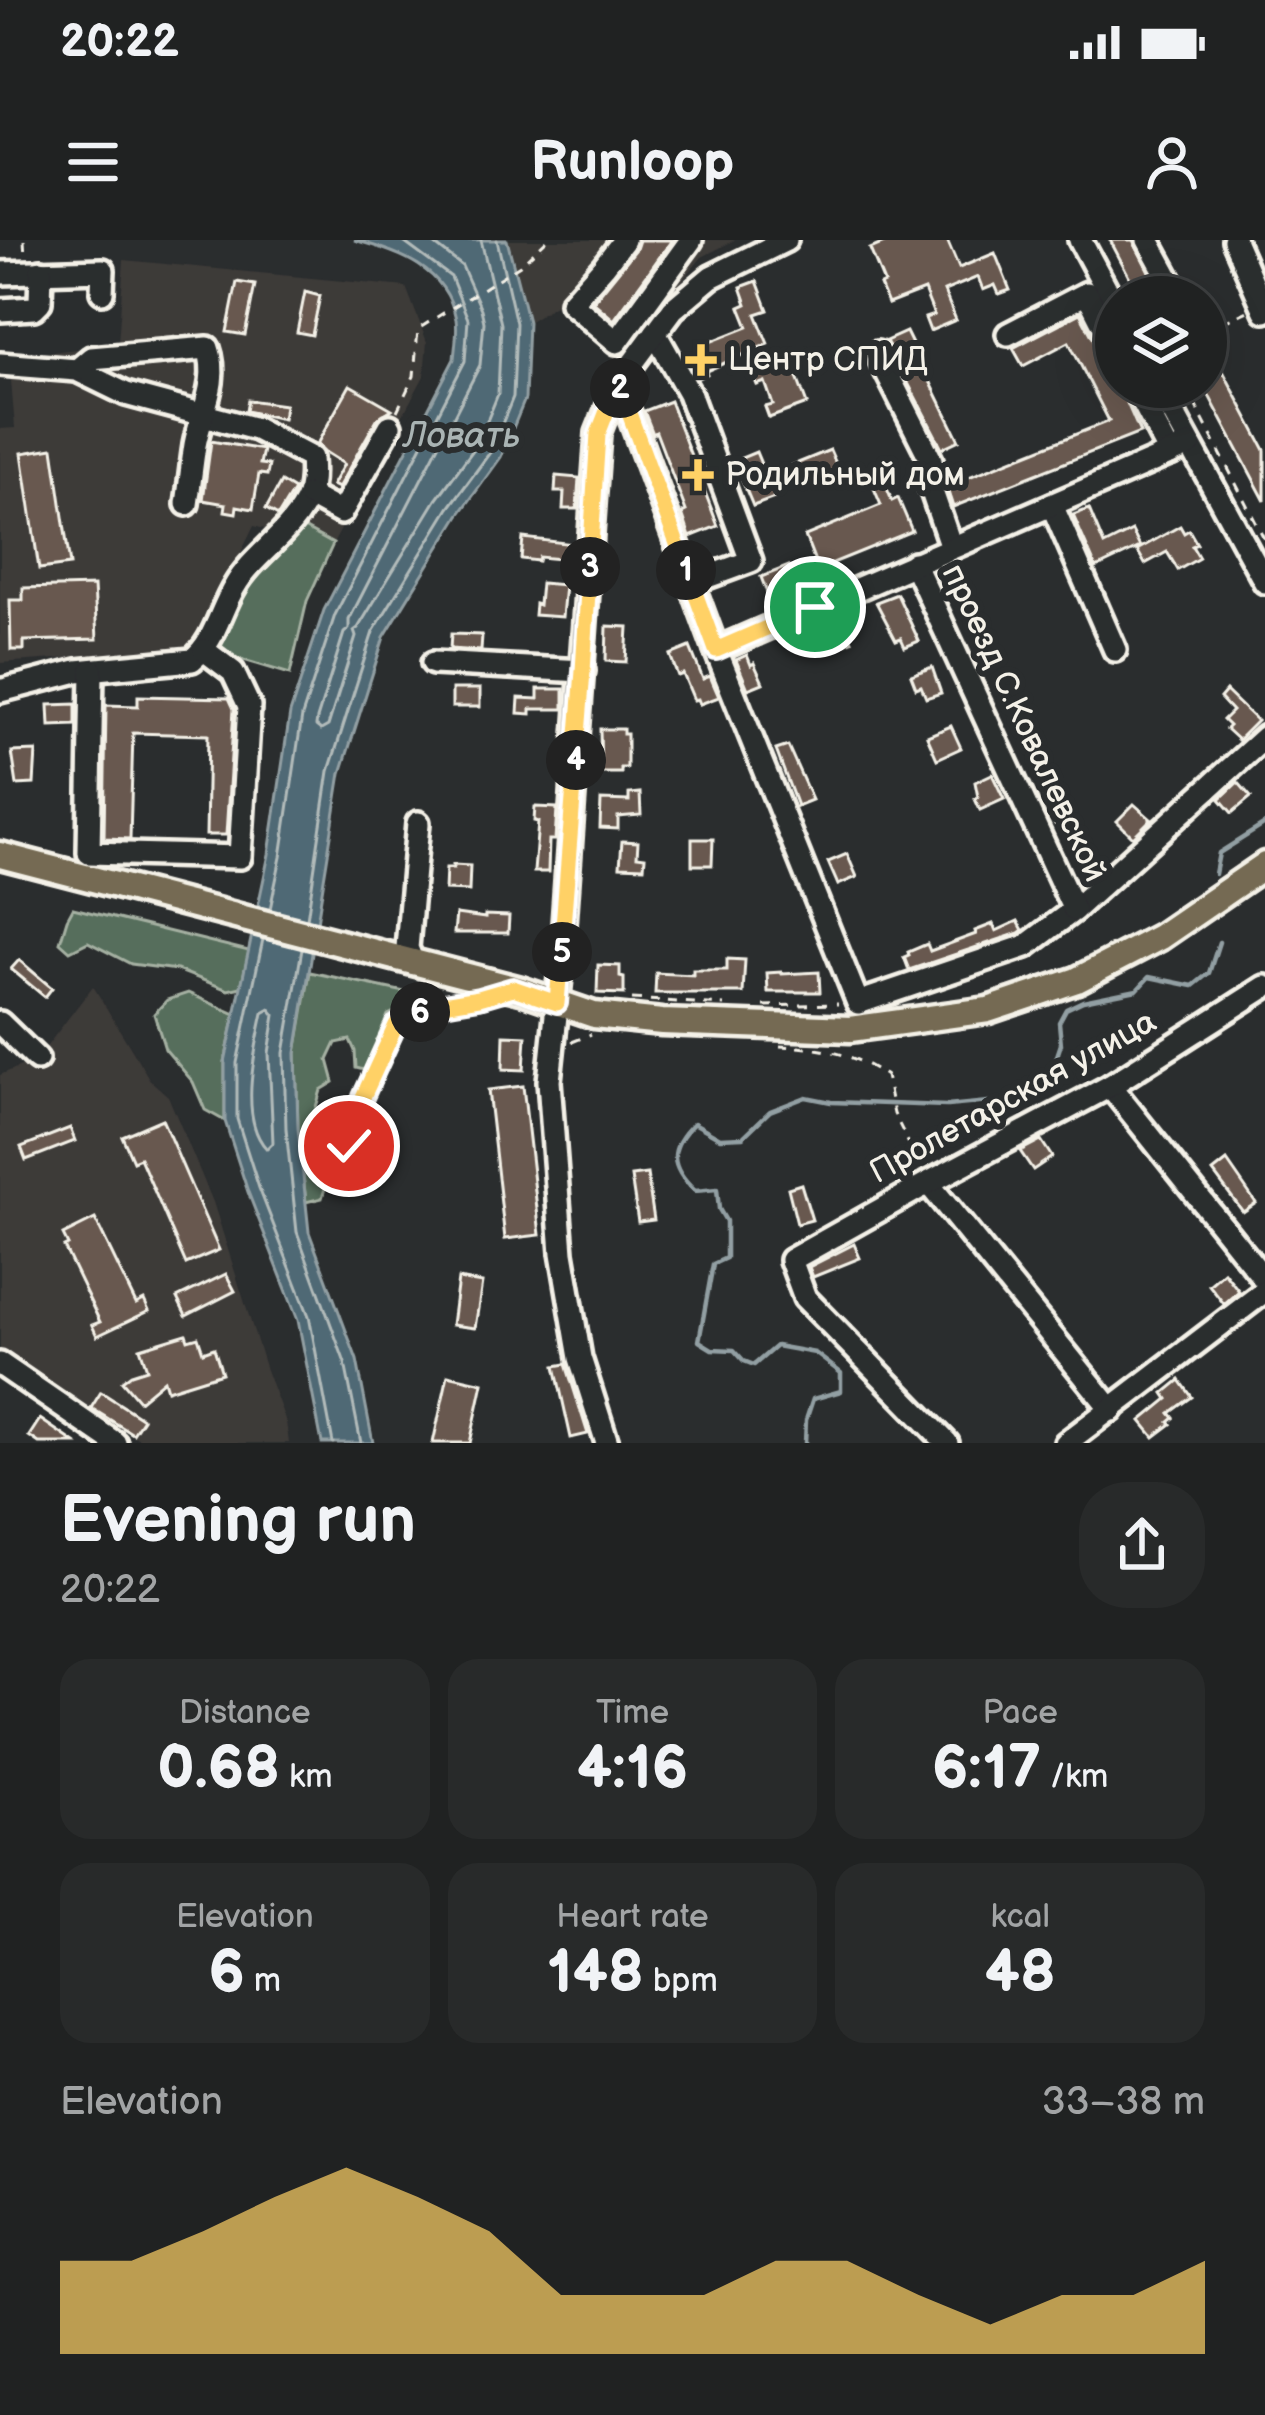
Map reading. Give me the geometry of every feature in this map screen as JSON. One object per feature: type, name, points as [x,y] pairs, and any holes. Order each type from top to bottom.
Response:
[{"type":"main road","points":[[0,855],[513,988],[594,1015],[850,1029],[988,1010],[1077,980],[1160,937],[1265,865]]},
{"type":"street","points":[[624,240],[571,303],[617,342],[692,240]]},
{"type":"street","points":[[607,1443],[580,1358],[562,1253],[549,1081],[598,434],[618,383],[673,309],[759,245],[786,240]]},
{"type":"street","points":[[1080,240],[1099,276]]},
{"type":"street","points":[[1148,240],[1168,276]]},
{"type":"street","points":[[1234,240],[1264,308]]},
{"type":"street","points":[[0,273],[104,270],[102,292]]},
{"type":"street","points":[[0,310],[34,308],[40,302],[41,271]]},
{"type":"street","points":[[1009,334],[1087,293],[1095,309]]},
{"type":"street","points":[[655,333],[688,393],[751,561],[691,583]]},
{"type":"street","points":[[77,370],[92,358],[208,347],[213,362],[209,398],[196,441],[187,504]]},
{"type":"street","points":[[877,353],[932,460],[928,480],[951,547]]},
{"type":"street","points":[[0,364],[77,370],[126,394],[256,429],[311,458],[308,495],[292,521],[236,583],[204,650],[192,660],[77,671],[0,692]]},
{"type":"street","points":[[618,383],[716,650],[858,1004],[1026,946],[1074,910],[1265,737]]},
{"type":"street","points":[[1150,408],[1265,581]]},
{"type":"street","points":[[1166,408],[1180,450]]},
{"type":"street","points":[[308,495],[341,513],[390,426]]},
{"type":"street","points":[[716,650],[1180,450]]},
{"type":"street","points":[[1052,505],[1115,650]]},
{"type":"street","name":"проезд С.Ковалевской","points":[[914,563],[1074,910]]},
{"type":"street","points":[[92,670],[88,853],[241,857],[249,706],[232,672],[204,650]]},
{"type":"street","points":[[433,663],[583,671]]},
{"type":"street","points":[[412,963],[406,948],[418,823]]},
{"type":"street","name":"Пролетарская улица","points":[[947,1443],[805,1298],[791,1260],[1110,1086],[1265,987]]},
{"type":"street","points":[[0,1023],[38,1059]]},
{"type":"street","points":[[1110,1086],[1265,1280]]},
{"type":"street","points":[[928,1183],[1112,1410]]},
{"type":"street","points":[[1066,1443],[1265,1291]]},
{"type":"street","points":[[0,1364],[115,1443]]},
{"type":"path","points":[[390,426],[414,376],[418,329],[520,265],[548,240]]},
{"type":"path","points":[[1227,322],[1264,308]]},
{"type":"path","points":[[1197,408],[1265,539]]},
{"type":"path","points":[[349,1146],[363,1097],[396,1025],[432,1006],[513,988]]},
{"type":"path","points":[[618,998],[733,1005]]},
{"type":"path","points":[[756,1006],[858,1004]]},
{"type":"path","points":[[566,1046],[590,1034]]},
{"type":"path","points":[[765,1046],[828,1048],[886,1076],[894,1114],[928,1183]]},
{"type":"shaded area","points":[[507,240],[735,240],[702,257],[617,360],[555,305],[528,322]]},
{"type":"shaded area","points":[[124,260],[406,287],[427,342],[424,376],[333,544],[287,518],[275,532],[254,526],[193,650],[112,661],[98,656],[0,663],[0,429],[15,428],[9,357],[118,344]]},
{"type":"shaded area","points":[[93,986],[150,1080],[168,1096],[213,1202],[289,1443],[145,1443],[0,1349],[0,1075],[37,1059]]},
{"type":"green space","points":[[302,527],[333,544],[307,601],[290,674],[217,652],[187,668],[264,562]]},
{"type":"green space","points":[[73,908],[249,951],[241,987],[228,990],[177,970],[131,964],[88,942],[70,951],[60,942]]},
{"type":"green space","points":[[310,972],[405,992],[410,1004],[388,1015],[364,1070],[356,1068],[350,1040],[336,1043],[328,1060],[334,1082],[321,1090],[314,1114],[332,1166],[322,1198],[306,1202],[296,1053]]},
{"type":"green space","points":[[188,993],[235,1014],[225,1062],[225,1121],[205,1110],[193,1082],[165,1049],[154,1014],[167,1000]]},
{"type":"water","name":"Ловать","points":[[354,240],[507,240],[528,322],[525,399],[501,457],[459,515],[384,637],[341,773],[296,1053],[298,1128],[309,1232],[357,1360],[373,1443],[322,1443],[298,1320],[225,1121],[225,1062],[269,854],[290,713],[324,610],[454,359],[456,319],[442,287],[418,265]]},
{"type":"building","points":[[639,240],[672,240],[614,320],[593,302]]},
{"type":"building","points":[[891,240],[947,240],[959,268],[995,253],[1010,290],[999,294],[995,285],[983,290],[978,277],[944,291],[956,320],[930,331],[925,318],[934,315],[924,290],[888,304],[870,249]]},
{"type":"building","points":[[1110,240],[1133,240],[1151,276],[1129,276]]},
{"type":"building","points":[[757,281],[768,310],[756,314],[768,344],[698,378],[686,357],[699,352],[697,347],[748,327],[740,307],[747,304],[741,287]]},
{"type":"building","points":[[237,282],[255,285],[245,335],[227,332]]},
{"type":"building","points":[[305,292],[320,296],[312,335],[297,332]]},
{"type":"building","points":[[1080,313],[1095,342],[1095,393],[1069,342],[1023,366],[1013,348]]},
{"type":"building","points":[[906,332],[959,440],[942,448],[886,341]]},
{"type":"building","points":[[790,359],[807,404],[769,418],[765,407],[773,405],[765,382],[757,385],[752,373]]},
{"type":"building","points":[[1227,379],[1265,450],[1265,501],[1216,408],[1227,408]]},
{"type":"building","points":[[350,385],[392,409],[377,419],[338,488],[332,485],[344,464],[317,444]]},
{"type":"building","points":[[248,400],[285,405],[283,419],[246,411]]},
{"type":"building","points":[[670,401],[718,526],[690,537],[682,513],[686,511],[644,411]]},
{"type":"building","points":[[1102,408],[1129,408],[1140,433],[953,507],[946,486],[1109,421]]},
{"type":"building","points":[[211,441],[263,450],[260,464],[269,465],[267,475],[259,474],[253,509],[237,506],[236,513],[225,511],[226,504],[203,500]]},
{"type":"building","points":[[53,448],[70,565],[39,569],[22,453]]},
{"type":"building","points":[[830,450],[840,473],[801,489],[795,475],[775,484],[780,496],[753,506],[734,461],[756,452],[766,476]]},
{"type":"building","points":[[556,476],[579,478],[577,509],[563,509],[564,492],[555,492]]},
{"type":"building","points":[[884,481],[892,501],[898,498],[912,531],[818,569],[805,536],[881,505],[873,486]]},
{"type":"building","points":[[281,482],[294,490],[278,516],[266,509]]},
{"type":"building","points":[[1089,509],[1104,545],[1132,531],[1140,547],[1096,568],[1073,515]]},
{"type":"building","points":[[1180,526],[1184,533],[1189,530],[1199,558],[1178,570],[1167,552],[1145,564],[1137,550]]},
{"type":"building","points":[[523,538],[574,544],[573,560],[521,559]]},
{"type":"building","points":[[789,566],[797,586],[769,598],[761,577]]},
{"type":"building","points":[[541,583],[565,585],[562,617],[534,615]]},
{"type":"building","points":[[94,586],[97,639],[24,641],[24,650],[11,650],[10,600],[23,600],[23,588]]},
{"type":"building","points":[[897,594],[919,641],[905,647],[901,638],[896,640],[876,602]]},
{"type":"building","points":[[842,616],[852,641],[836,648],[827,635],[819,638],[815,628]]},
{"type":"building","points":[[607,626],[628,627],[626,662],[606,661]]},
{"type":"building","points":[[451,634],[482,635],[481,651],[450,649]]},
{"type":"building","points":[[690,647],[703,679],[710,676],[719,697],[700,704],[683,674],[678,676],[670,655]]},
{"type":"building","points":[[747,655],[763,683],[748,689],[736,660]]},
{"type":"building","points":[[932,667],[941,693],[926,698],[911,675]]},
{"type":"building","points":[[452,689],[480,689],[480,707],[452,707]]},
{"type":"building","points":[[538,689],[564,689],[564,709],[518,713],[519,698],[538,699]]},
{"type":"building","points":[[1226,691],[1257,721],[1238,740],[1223,720],[1232,711],[1220,698]]},
{"type":"building","points":[[138,696],[229,698],[234,709],[226,835],[206,835],[208,735],[133,733],[130,839],[104,838],[106,705],[138,706]]},
{"type":"building","points":[[76,704],[76,725],[50,726],[49,705]]},
{"type":"building","points":[[951,726],[961,748],[937,759],[927,736]]},
{"type":"building","points":[[600,729],[623,729],[627,734],[627,768],[621,768],[621,773],[601,773]]},
{"type":"building","points":[[788,746],[812,800],[797,806],[776,750]]},
{"type":"building","points":[[36,751],[34,784],[17,785],[12,752]]},
{"type":"building","points":[[992,774],[1004,799],[980,810],[975,782]]},
{"type":"building","points":[[1238,782],[1251,797],[1232,813],[1220,799]]},
{"type":"building","points":[[1056,788],[1069,818],[1055,824],[1042,794]]},
{"type":"building","points":[[640,793],[641,815],[618,817],[618,829],[600,828],[601,800],[629,801],[629,794]]},
{"type":"building","points":[[1134,804],[1151,819],[1133,837],[1117,821]]},
{"type":"building","points":[[535,807],[557,808],[548,872],[534,872]]},
{"type":"building","points":[[692,839],[713,839],[712,865],[692,865]]},
{"type":"building","points":[[622,841],[638,842],[637,856],[645,857],[644,867],[620,866]]},
{"type":"building","points":[[847,854],[857,877],[838,885],[828,862]]},
{"type":"building","points":[[470,866],[469,891],[445,890],[446,868]]},
{"type":"building","points":[[456,914],[509,916],[508,933],[454,933]]},
{"type":"building","points":[[1018,921],[1023,930],[1019,933],[909,970],[904,957],[927,944],[930,951],[993,924],[996,931]]},
{"type":"building","points":[[727,959],[745,960],[743,993],[655,993],[656,973],[727,970]]},
{"type":"building","points":[[19,960],[52,988],[45,997],[11,969]]},
{"type":"building","points":[[598,965],[620,966],[624,994],[597,993]]},
{"type":"building","points":[[819,972],[820,992],[768,992],[767,973]]},
{"type":"building","points":[[504,1035],[526,1036],[524,1070],[503,1069]]},
{"type":"building","points":[[523,1086],[540,1235],[505,1239],[488,1090]]},
{"type":"building","points":[[162,1119],[219,1250],[186,1264],[140,1158],[133,1161],[122,1136]]},
{"type":"building","points":[[70,1128],[75,1141],[26,1160],[21,1147]]},
{"type":"building","points":[[1041,1140],[1052,1157],[1033,1170],[1020,1151]]},
{"type":"building","points":[[1227,1161],[1256,1203],[1243,1212],[1213,1172]]},
{"type":"building","points":[[647,1174],[654,1220],[638,1222],[631,1176]]},
{"type":"building","points":[[801,1184],[812,1220],[797,1224],[788,1188]]},
{"type":"building","points":[[95,1219],[136,1304],[144,1300],[149,1311],[97,1336],[92,1325],[100,1322],[64,1247],[68,1245],[63,1235]]},
{"type":"building","points":[[854,1244],[860,1258],[813,1277],[809,1267]]},
{"type":"building","points":[[1224,1272],[1239,1291],[1224,1304],[1209,1285]]},
{"type":"building","points":[[226,1274],[235,1291],[186,1316],[177,1298]]},
{"type":"building","points":[[458,1279],[482,1283],[475,1328],[452,1325]]},
{"type":"building","points":[[186,1334],[188,1340],[198,1337],[203,1352],[214,1348],[222,1373],[167,1390],[164,1380],[139,1401],[122,1381],[147,1369],[140,1348]]},
{"type":"building","points":[[566,1364],[588,1434],[571,1438],[555,1366]]},
{"type":"building","points":[[448,1375],[483,1383],[470,1443],[433,1443]]},
{"type":"building","points":[[1180,1380],[1192,1397],[1170,1413],[1171,1424],[1154,1437],[1141,1421],[1168,1399],[1164,1393]]},
{"type":"building","points":[[101,1392],[143,1419],[133,1434],[91,1408]]},
{"type":"building","points":[[40,1419],[75,1443],[39,1443],[29,1436]]},
{"type":"waterway","points":[[1215,874],[1219,853],[1265,824]]},
{"type":"waterway","points":[[805,1443],[813,1399],[841,1391],[841,1373],[815,1353],[776,1346],[754,1365],[734,1350],[712,1349],[699,1341],[713,1264],[726,1258],[726,1221],[717,1189],[695,1191],[676,1166],[676,1149],[686,1132],[694,1123],[720,1138],[743,1137],[770,1111],[806,1097],[947,1106],[999,1101],[1036,1083],[1055,1062],[1061,1044],[1059,1022],[1066,1009],[1137,990],[1149,977],[1193,986],[1209,973],[1219,942]]},
{"type":"place","name":"Центр СПИД","points":[[701,360]]},
{"type":"place","name":"Родильный дом","points":[[698,475]]},
{"type":"route","points":[[349,1146],[363,1097],[396,1025],[432,1006],[513,988],[557,1003],[598,434],[618,383],[716,650],[815,607]]}]
